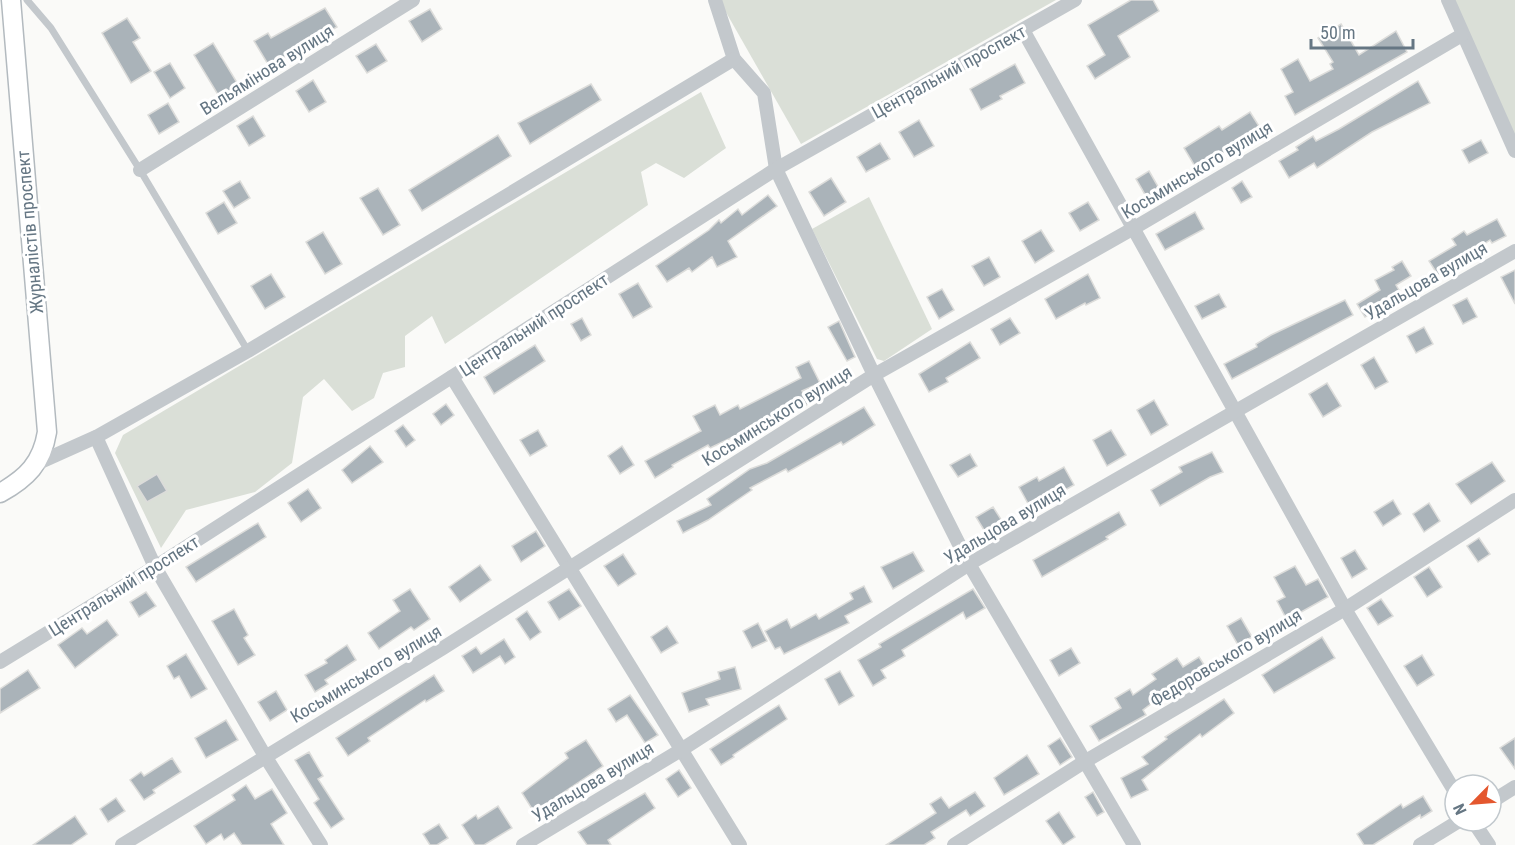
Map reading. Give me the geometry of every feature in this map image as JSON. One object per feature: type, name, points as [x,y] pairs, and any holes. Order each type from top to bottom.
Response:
[{"type":"main road","name":"Журналістів проспект","points":[[11,0],[47,432],[38,463]]},
{"type":"main road","points":[[0,493],[23,480],[38,463]]},
{"type":"street","name":"Вельямінова вулиця","points":[[140,170],[413,0]]},
{"type":"street","points":[[715,0],[734,59],[764,93],[776,169],[874,375],[969,564],[1134,845]]},
{"type":"street","name":"Центральний проспект","points":[[0,662],[155,567],[776,169],[1075,0]]},
{"type":"street","points":[[1448,0],[1515,151]]},
{"type":"street","points":[[1023,30],[1345,609],[1444,773]]},
{"type":"street","name":"Косьминського вулиця","points":[[122,845],[568,569],[874,375],[1134,228],[1462,35]]},
{"type":"street","points":[[38,463],[96,437],[248,351],[734,59]]},
{"type":"street","name":"Удальцова вулиця","points":[[523,845],[681,750],[969,564],[1515,251]]},
{"type":"street","points":[[452,377],[568,569],[740,845]]},
{"type":"street","points":[[96,437],[155,567],[265,756],[321,845]]},
{"type":"street","name":"Федоровського вулиця","points":[[954,845],[1084,762],[1345,609],[1515,500]]},
{"type":"street","points":[[1420,845],[1443,831]]},
{"type":"lane","points":[[27,0],[51,28],[140,170],[248,351]]},
{"type":"shaded area","points":[[719,0],[1056,0],[801,144]]},
{"type":"shaded area","points":[[1448,0],[1515,0],[1515,151]]},
{"type":"shaded area","points":[[701,92],[726,148],[684,178],[656,163],[641,172],[648,205],[445,344],[432,316],[405,336],[405,367],[383,373],[374,398],[352,411],[324,379],[303,397],[292,463],[255,492],[186,510],[161,548],[115,453],[123,435]]},
{"type":"shaded area","points":[[869,197],[932,329],[884,361],[877,359],[812,229]]},
{"type":"building","points":[[1131,0],[1153,0],[1159,11],[1118,36],[1130,57],[1095,79],[1087,66],[1105,55],[1088,25]]},
{"type":"building","points":[[325,8],[337,27],[269,66],[254,41],[268,33],[271,38]]},
{"type":"building","points":[[430,9],[442,29],[422,42],[409,21]]},
{"type":"building","points":[[127,18],[140,38],[133,42],[151,71],[131,83],[102,33]]},
{"type":"building","points":[[1341,24],[1359,55],[1396,31],[1407,52],[1295,115],[1285,96],[1293,92],[1281,69],[1298,59],[1310,81],[1333,69],[1330,64],[1333,62],[1318,38]]},
{"type":"building","points":[[213,43],[239,86],[220,98],[194,55]]},
{"type":"building","points":[[376,44],[387,61],[367,73],[356,56]]},
{"type":"building","points":[[170,63],[185,88],[170,98],[154,72]]},
{"type":"building","points":[[1015,64],[1025,83],[1000,96],[1002,99],[981,110],[970,89]]},
{"type":"building","points":[[313,80],[326,102],[309,112],[296,91]]},
{"type":"building","points":[[1418,81],[1430,103],[1372,132],[1317,168],[1314,163],[1289,178],[1279,161],[1298,150],[1296,147],[1313,136],[1316,141],[1339,129]]},
{"type":"building","points":[[591,84],[601,100],[530,144],[518,123]]},
{"type":"building","points":[[168,103],[179,122],[159,134],[148,115]]},
{"type":"building","points":[[1250,112],[1262,131],[1196,168],[1184,148],[1219,126],[1222,130]]},
{"type":"building","points":[[253,116],[265,136],[249,146],[237,126]]},
{"type":"building","points":[[919,120],[934,146],[914,157],[899,132]]},
{"type":"building","points":[[498,135],[511,156],[422,211],[409,190]]},
{"type":"building","points":[[1481,140],[1488,153],[1469,163],[1462,150]]},
{"type":"building","points":[[880,143],[890,159],[866,172],[857,157]]},
{"type":"building","points":[[1149,171],[1160,190],[1147,198],[1136,179]]},
{"type":"building","points":[[831,178],[846,202],[824,216],[809,192]]},
{"type":"building","points":[[240,181],[250,198],[234,208],[223,191]]},
{"type":"building","points":[[1242,181],[1252,197],[1241,203],[1232,188]]},
{"type":"building","points":[[378,188],[400,225],[383,235],[360,198]]},
{"type":"building","points":[[768,195],[777,206],[728,241],[737,257],[717,267],[712,257],[692,272],[689,268],[667,282],[656,266],[709,230],[719,220],[721,223],[738,209],[742,215]]},
{"type":"building","points":[[224,202],[237,223],[218,234],[206,213]]},
{"type":"building","points":[[1088,202],[1099,220],[1080,231],[1069,213]]},
{"type":"building","points":[[1195,212],[1204,229],[1165,250],[1156,234]]},
{"type":"building","points":[[1497,219],[1506,236],[1492,243],[1490,240],[1438,275],[1429,261],[1456,245],[1452,239],[1464,231],[1467,235]]},
{"type":"building","points":[[1041,230],[1054,251],[1035,263],[1022,241]]},
{"type":"building","points":[[323,232],[342,264],[325,274],[306,242]]},
{"type":"building","points":[[989,257],[1000,277],[984,286],[972,266]]},
{"type":"building","points":[[1402,261],[1411,276],[1396,285],[1400,292],[1380,302],[1383,306],[1365,317],[1357,304],[1380,290],[1375,280],[1394,270],[1392,267]]},
{"type":"building","points":[[1515,270],[1515,304],[1501,277]]},
{"type":"building","points":[[271,274],[285,297],[265,309],[251,286]]},
{"type":"building","points":[[1088,274],[1100,298],[1086,305],[1085,303],[1056,319],[1045,299]]},
{"type":"building","points":[[638,283],[652,307],[633,318],[619,294]]},
{"type":"building","points":[[942,289],[954,310],[939,319],[927,297]]},
{"type":"building","points":[[1219,294],[1226,307],[1202,319],[1195,306]]},
{"type":"building","points":[[1467,298],[1477,317],[1463,324],[1453,305]]},
{"type":"building","points":[[1345,300],[1353,315],[1232,379],[1224,364],[1257,347],[1256,344],[1271,335]]},
{"type":"building","points":[[582,318],[591,335],[581,341],[571,324]]},
{"type":"building","points":[[1010,318],[1020,333],[1000,345],[991,329]]},
{"type":"building","points":[[839,321],[855,357],[847,361],[828,327]]},
{"type":"building","points":[[1424,327],[1433,344],[1416,353],[1407,336]]},
{"type":"building","points":[[970,342],[980,358],[946,378],[948,382],[929,392],[919,374]]},
{"type":"building","points":[[535,345],[545,361],[494,394],[484,377]]},
{"type":"building","points":[[1374,357],[1388,382],[1375,389],[1361,365]]},
{"type":"building","points":[[809,361],[820,383],[802,391],[808,404],[795,411],[793,408],[710,448],[708,445],[672,465],[673,467],[655,478],[645,461],[701,431],[693,416],[715,405],[720,415],[738,405],[740,409],[801,378],[796,367]]},
{"type":"building","points":[[1327,383],[1341,406],[1323,417],[1309,394]]},
{"type":"building","points":[[1154,400],[1168,425],[1151,435],[1137,410]]},
{"type":"building","points":[[446,404],[454,415],[441,425],[433,414]]},
{"type":"building","points":[[864,407],[875,425],[843,445],[841,442],[788,472],[786,469],[750,488],[752,490],[708,520],[683,533],[677,521],[711,505],[707,499],[750,469],[767,463]]},
{"type":"building","points":[[403,425],[415,440],[406,447],[395,431]]},
{"type":"building","points":[[538,430],[547,446],[530,456],[520,440]]},
{"type":"building","points":[[1111,430],[1126,455],[1107,466],[1093,440]]},
{"type":"building","points":[[370,446],[383,462],[352,483],[342,470]]},
{"type":"building","points":[[622,446],[634,465],[620,474],[608,456]]},
{"type":"building","points":[[1212,452],[1223,472],[1160,506],[1151,490],[1182,472],[1179,467]]},
{"type":"building","points":[[970,454],[977,466],[958,477],[950,465]]},
{"type":"building","points":[[1492,462],[1505,481],[1471,504],[1456,484]]},
{"type":"building","points":[[1064,467],[1074,485],[1031,509],[1019,487],[1037,477],[1039,481]]},
{"type":"building","points":[[157,474],[167,491],[147,502],[137,486]]},
{"type":"building","points":[[308,489],[321,508],[301,522],[288,503]]},
{"type":"building","points":[[1393,500],[1401,514],[1383,526],[1374,512]]},
{"type":"building","points":[[1429,503],[1440,521],[1424,532],[1413,514]]},
{"type":"building","points":[[993,507],[1004,524],[987,535],[976,517]]},
{"type":"building","points":[[1119,512],[1126,525],[1106,537],[1108,539],[1042,577],[1033,560]]},
{"type":"building","points":[[258,523],[266,537],[196,582],[186,567]]},
{"type":"building","points":[[536,531],[545,546],[521,562],[512,546]]},
{"type":"building","points":[[1479,538],[1490,554],[1478,562],[1467,546]]},
{"type":"building","points":[[1355,550],[1367,569],[1352,578],[1341,558]]},
{"type":"building","points":[[913,552],[924,571],[893,589],[881,567]]},
{"type":"building","points":[[623,554],[636,574],[618,586],[604,566]]},
{"type":"building","points":[[480,565],[491,580],[460,602],[449,587]]},
{"type":"building","points":[[1295,566],[1306,585],[1318,579],[1328,597],[1287,620],[1277,601],[1285,597],[1274,577]]},
{"type":"building","points":[[1429,567],[1442,587],[1427,597],[1414,577]]},
{"type":"building","points":[[864,586],[872,602],[845,616],[849,623],[784,654],[780,647],[775,649],[765,631],[787,619],[791,628],[816,614],[819,619],[853,599],[850,593]]},
{"type":"building","points":[[410,589],[430,619],[414,630],[411,627],[379,649],[368,633],[400,611],[393,600]]},
{"type":"building","points":[[569,589],[581,606],[559,620],[548,602]]},
{"type":"building","points":[[973,589],[985,608],[966,619],[963,612],[902,650],[905,656],[881,670],[886,678],[873,686],[858,660],[881,647],[879,644]]},
{"type":"building","points":[[146,592],[156,606],[139,617],[130,602]]},
{"type":"building","points":[[1381,599],[1393,616],[1378,625],[1367,608]]},
{"type":"building","points":[[234,609],[248,635],[244,638],[255,655],[238,665],[212,621]]},
{"type":"building","points":[[527,611],[541,632],[530,640],[516,619]]},
{"type":"building","points":[[1241,618],[1252,637],[1238,645],[1227,626]]},
{"type":"building","points":[[107,620],[118,635],[75,668],[58,645],[82,628],[87,634]]},
{"type":"building","points":[[758,623],[767,641],[752,648],[743,631]]},
{"type":"building","points":[[667,626],[678,643],[661,653],[651,637]]},
{"type":"building","points":[[1322,637],[1335,658],[1274,693],[1262,675]]},
{"type":"building","points":[[504,639],[515,657],[505,664],[500,656],[473,673],[462,656],[476,647],[481,654]]},
{"type":"building","points":[[347,645],[356,660],[325,680],[328,684],[315,692],[305,675],[327,663],[325,660]]},
{"type":"building","points":[[1071,648],[1080,663],[1059,676],[1050,660]]},
{"type":"building","points":[[186,654],[207,689],[191,698],[179,676],[174,679],[167,666]]},
{"type":"building","points":[[1422,655],[1434,675],[1417,686],[1404,666]]},
{"type":"building","points":[[1199,657],[1208,671],[1179,683],[1143,710],[1146,715],[1099,741],[1090,726],[1121,708],[1115,698],[1130,689],[1133,695],[1156,679],[1152,674],[1177,658],[1183,667]]},
{"type":"building","points":[[735,667],[741,689],[706,699],[709,705],[689,712],[682,693],[720,679],[718,672]]},
{"type":"building","points":[[28,670],[40,688],[0,713],[0,689]]},
{"type":"building","points":[[840,671],[854,696],[839,705],[825,679]]},
{"type":"building","points":[[434,675],[444,691],[426,702],[425,700],[368,738],[370,741],[348,756],[336,738]]},
{"type":"building","points":[[276,691],[287,710],[270,721],[258,702]]},
{"type":"building","points":[[630,695],[658,735],[645,743],[627,715],[616,722],[608,709]]},
{"type":"building","points":[[1224,699],[1234,713],[1202,737],[1200,734],[1142,780],[1148,790],[1131,798],[1121,778],[1148,764],[1142,757],[1167,739],[1165,737]]},
{"type":"building","points":[[779,705],[787,719],[721,765],[710,749]]},
{"type":"building","points":[[226,720],[238,740],[206,758],[195,738]]},
{"type":"building","points":[[1060,738],[1072,757],[1060,765],[1048,746]]},
{"type":"building","points":[[1515,738],[1515,769],[1500,748]]},
{"type":"building","points":[[586,740],[603,766],[534,812],[522,793],[568,758],[565,753]]},
{"type":"building","points":[[309,752],[323,776],[318,779],[344,819],[331,828],[314,803],[319,799],[295,760]]},
{"type":"building","points":[[1027,755],[1039,774],[1004,795],[994,778]]},
{"type":"building","points":[[172,758],[181,772],[153,790],[155,793],[144,800],[130,780],[141,772],[144,776]]},
{"type":"building","points":[[679,770],[691,788],[678,797],[666,779]]},
{"type":"building","points":[[246,785],[255,799],[272,789],[287,813],[271,824],[284,845],[242,845],[234,833],[224,840],[221,834],[206,844],[194,826],[235,800],[232,795]]},
{"type":"building","points":[[975,792],[985,806],[970,816],[966,810],[931,832],[935,838],[924,845],[886,845],[936,813],[930,804],[941,797],[949,808]]},
{"type":"building","points":[[1093,792],[1104,812],[1097,816],[1085,797]]},
{"type":"building","points":[[645,793],[655,808],[608,840],[611,845],[587,845],[578,832]]},
{"type":"building","points":[[1423,796],[1432,811],[1421,818],[1420,815],[1373,845],[1364,845],[1357,834],[1401,804],[1403,808]]},
{"type":"building","points":[[116,798],[125,811],[108,822],[100,809]]},
{"type":"building","points":[[498,806],[512,828],[484,845],[475,845],[462,825],[476,815],[478,819]]},
{"type":"building","points":[[1059,812],[1075,837],[1063,845],[1046,821]]},
{"type":"building","points":[[75,816],[87,834],[71,845],[33,845]]},
{"type":"building","points":[[439,824],[448,838],[437,845],[430,845],[423,834]]}]
